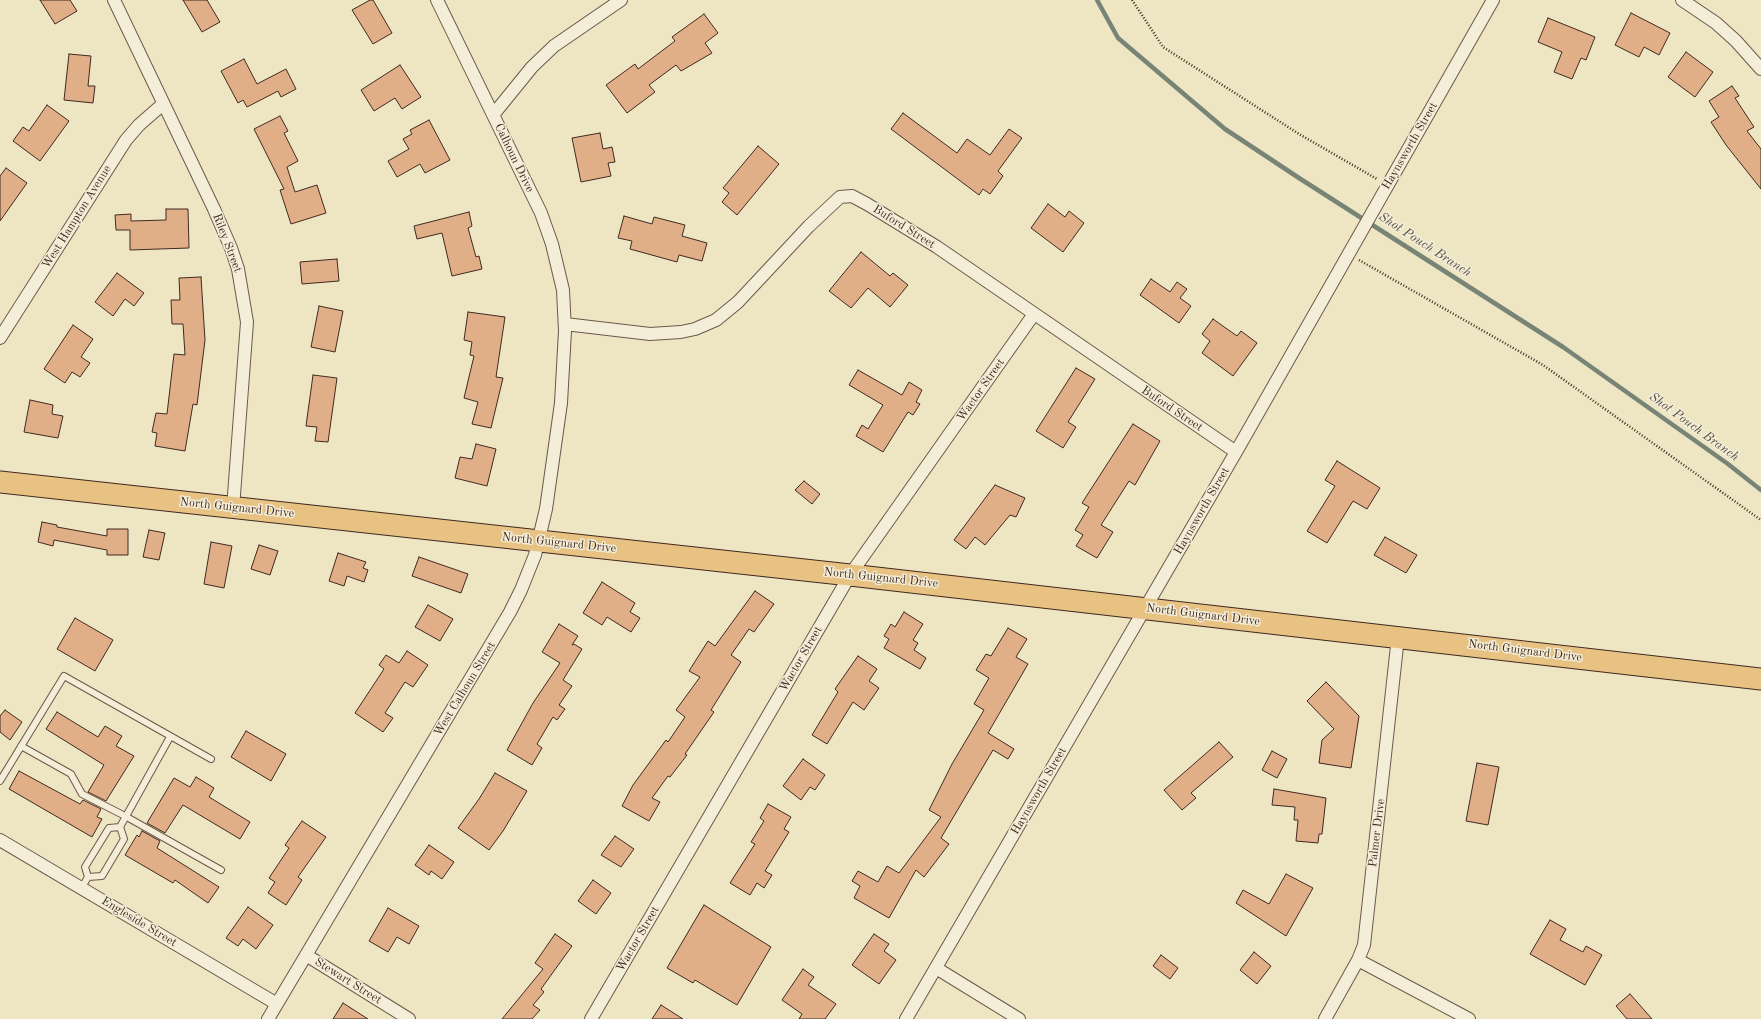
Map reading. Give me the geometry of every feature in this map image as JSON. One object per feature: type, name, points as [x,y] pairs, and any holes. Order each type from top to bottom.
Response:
[{"type":"highway","name":"North Guignard Drive","points":[[0,482],[1145,608],[1761,679]]},
{"type":"street","name":"Riley Street","points":[[114,0],[231,248],[242,290],[247,322],[233,508]]},
{"type":"street","name":"Calhoun Drive","points":[[438,0],[524,176],[552,244],[563,290],[565,324]]},
{"type":"street","points":[[493,115],[532,67],[554,46],[621,0]]},
{"type":"street","name":"Haynsworth Street","points":[[906,1019],[1236,452],[1493,0]]},
{"type":"street","points":[[1682,0],[1716,23],[1736,41],[1761,69]]},
{"type":"street","name":"West Hampton Avenue","points":[[0,338],[126,140],[144,120],[163,104]]},
{"type":"street","name":"Buford Street","points":[[565,324],[656,334],[695,329],[716,320],[738,302],[809,226],[840,197],[852,196],[937,247],[1236,452]]},
{"type":"street","name":"Wactor Street","points":[[591,1019],[850,575],[1034,314]]},
{"type":"street","name":"West Calhoun Street","points":[[268,1019],[510,612],[521,590],[535,555],[546,509],[561,403],[565,324]]},
{"type":"street","name":"Palmer Drive","points":[[1325,1019],[1358,960],[1364,945],[1398,637]]},
{"type":"street","name":"Engleside Street","points":[[0,840],[277,1004]]},
{"type":"street","name":"Stewart Street","points":[[306,955],[409,1019]]},
{"type":"street","points":[[1358,960],[1469,1019]]},
{"type":"street","points":[[936,968],[1019,1019]]},
{"type":"lane","points":[[0,781],[64,676],[210,759]]},
{"type":"lane","points":[[88,877],[102,876],[124,839],[120,827],[170,737]]},
{"type":"lane","points":[[21,746],[71,774],[82,794],[125,816],[221,870]]},
{"type":"lane","points":[[82,888],[88,877],[85,867],[109,828],[120,827]]},
{"type":"path","points":[[1132,0],[1163,47],[1385,189]]},
{"type":"path","points":[[1352,250],[1543,364],[1761,520]]},
{"type":"building","points":[[40,0],[70,0],[77,11],[55,24]]},
{"type":"building","points":[[183,0],[207,0],[220,22],[202,32]]},
{"type":"building","points":[[370,0],[373,0],[392,33],[373,44],[352,10]]},
{"type":"building","points":[[1631,13],[1670,33],[1659,55],[1644,47],[1639,57],[1615,45]]},
{"type":"building","points":[[704,14],[718,33],[705,43],[712,53],[681,71],[676,65],[649,85],[655,92],[627,113],[606,85],[635,64],[638,69],[675,41],[672,37]]},
{"type":"building","points":[[1548,18],[1595,37],[1586,60],[1581,58],[1572,79],[1554,72],[1562,52],[1538,42]]},
{"type":"building","points":[[1686,52],[1713,72],[1695,97],[1668,77]]},
{"type":"building","points":[[69,54],[91,56],[88,86],[95,86],[93,103],[64,100]]},
{"type":"building","points":[[244,59],[257,84],[286,69],[296,89],[281,97],[278,91],[247,107],[243,100],[238,103],[221,71]]},
{"type":"building","points":[[400,65],[421,97],[402,109],[395,98],[374,111],[361,90]]},
{"type":"building","points":[[1732,86],[1739,96],[1735,98],[1754,127],[1747,131],[1761,149],[1761,189],[1726,145],[1711,122],[1719,117],[1709,101]]},
{"type":"building","points":[[47,105],[69,121],[40,161],[13,141],[23,127],[29,131]]},
{"type":"building","points":[[903,113],[957,153],[967,139],[990,155],[1009,129],[1022,138],[998,171],[1003,176],[990,194],[983,189],[979,195],[891,129]]},
{"type":"building","points":[[280,116],[288,131],[284,133],[298,161],[287,167],[295,192],[317,185],[326,213],[291,224],[280,190],[284,189],[254,129]]},
{"type":"building","points":[[429,120],[450,160],[425,173],[420,164],[397,177],[388,161],[409,149],[403,139],[412,134],[410,130]]},
{"type":"building","points":[[600,133],[603,149],[612,147],[615,162],[608,163],[611,176],[581,182],[572,138]]},
{"type":"building","points":[[758,146],[779,164],[737,215],[722,202],[729,193],[723,188]]},
{"type":"building","points":[[6,168],[27,183],[0,221],[0,176]]},
{"type":"building","points":[[1048,204],[1065,217],[1069,211],[1084,223],[1063,252],[1031,228]]},
{"type":"building","points":[[166,209],[188,209],[189,248],[130,250],[130,230],[116,230],[115,215],[131,214],[131,221],[166,220]]},
{"type":"building","points":[[469,212],[472,226],[468,228],[476,257],[479,256],[482,269],[452,276],[442,233],[417,239],[414,226]]},
{"type":"building","points":[[624,216],[652,224],[654,217],[685,225],[682,236],[707,243],[702,261],[679,255],[677,262],[630,249],[632,241],[618,238]]},
{"type":"building","points":[[861,252],[890,276],[893,273],[908,285],[890,307],[868,288],[851,308],[829,291]]},
{"type":"building","points":[[337,259],[339,281],[302,284],[300,262]]},
{"type":"building","points":[[117,273],[144,293],[134,306],[125,299],[113,316],[95,302]]},
{"type":"building","points":[[201,277],[205,340],[197,405],[193,404],[185,451],[155,446],[157,433],[152,432],[156,413],[167,414],[174,354],[185,355],[183,324],[172,324],[171,300],[180,300],[179,278]]},
{"type":"building","points":[[1151,279],[1170,292],[1177,282],[1187,289],[1180,298],[1191,306],[1179,323],[1140,295]]},
{"type":"building","points":[[319,306],[343,311],[335,352],[311,347]]},
{"type":"building","points":[[468,312],[505,317],[496,377],[503,378],[491,428],[472,424],[478,402],[464,398],[474,356],[470,355],[472,342],[464,340]]},
{"type":"building","points":[[1213,319],[1237,336],[1241,331],[1257,343],[1233,376],[1202,353],[1210,341],[1202,334]]},
{"type":"building","points":[[73,325],[93,339],[81,357],[90,363],[80,377],[72,372],[65,383],[44,369]]},
{"type":"building","points":[[1076,368],[1095,379],[1068,422],[1076,427],[1063,448],[1036,431]]},
{"type":"building","points":[[858,370],[902,395],[909,382],[922,390],[916,402],[920,404],[913,415],[908,412],[883,452],[856,436],[862,425],[868,429],[883,405],[849,385]]},
{"type":"building","points":[[313,375],[337,378],[328,442],[315,441],[317,427],[306,426]]},
{"type":"building","points":[[30,400],[53,405],[52,414],[63,416],[58,438],[24,432]]},
{"type":"building","points":[[1133,424],[1160,441],[1135,485],[1129,481],[1101,525],[1113,532],[1097,558],[1076,546],[1083,535],[1075,530],[1089,507],[1082,503]]},
{"type":"building","points":[[476,444],[496,449],[487,486],[455,478],[460,457],[472,459]]},
{"type":"building","points":[[1337,461],[1380,488],[1367,509],[1353,501],[1327,543],[1307,531],[1335,486],[1325,480]]},
{"type":"building","points":[[804,481],[820,494],[812,504],[795,490]]},
{"type":"building","points":[[995,485],[1025,498],[1016,517],[1010,515],[985,545],[975,537],[966,549],[954,540]]},
{"type":"building","points":[[42,522],[57,525],[57,527],[107,536],[107,529],[128,529],[128,555],[107,555],[107,550],[54,540],[53,546],[38,542]]},
{"type":"building","points":[[149,530],[165,533],[159,560],[143,557]]},
{"type":"building","points":[[1385,537],[1417,555],[1406,573],[1374,555]]},
{"type":"building","points":[[211,542],[232,546],[224,588],[204,584]]},
{"type":"building","points":[[259,545],[278,551],[270,575],[251,569]]},
{"type":"building","points":[[338,553],[366,562],[363,568],[368,570],[364,582],[347,576],[344,586],[329,581]]},
{"type":"building","points":[[419,557],[468,574],[461,593],[412,576]]},
{"type":"building","points":[[602,582],[635,603],[630,612],[640,618],[631,632],[607,617],[602,625],[583,613]]},
{"type":"building","points":[[755,591],[774,604],[754,632],[749,629],[731,655],[741,662],[711,710],[714,712],[685,754],[687,755],[670,777],[668,776],[652,798],[660,802],[649,821],[622,806],[633,785],[666,740],[668,742],[685,717],[676,710],[700,677],[689,671],[708,641],[715,646]]},
{"type":"building","points":[[428,605],[453,619],[440,641],[415,627]]},
{"type":"building","points":[[904,612],[923,624],[913,640],[918,643],[914,650],[926,658],[920,669],[884,648],[889,639],[884,636],[891,624],[895,627]]},
{"type":"building","points":[[75,618],[113,640],[95,671],[57,649]]},
{"type":"building","points":[[559,624],[578,636],[572,645],[574,644],[582,649],[563,680],[572,686],[559,705],[565,709],[557,720],[553,717],[537,744],[542,748],[532,765],[507,750],[533,703],[560,663],[542,652]]},
{"type":"building","points":[[1008,628],[1027,639],[1016,657],[1028,664],[988,733],[1014,749],[1008,759],[993,750],[941,838],[949,844],[924,877],[916,870],[889,918],[854,898],[860,886],[852,881],[858,871],[878,882],[887,866],[899,873],[941,817],[929,810],[952,764],[984,710],[974,704],[989,678],[976,670],[986,654],[991,656]]},
{"type":"building","points":[[407,651],[428,665],[413,687],[405,682],[385,713],[393,718],[383,732],[355,713],[384,669],[379,665],[386,655],[399,663]]},
{"type":"building","points":[[858,656],[877,669],[869,681],[879,688],[864,710],[853,702],[827,744],[812,735],[838,692],[835,689]]},
{"type":"building","points":[[1326,682],[1359,716],[1351,768],[1319,763],[1322,740],[1334,729],[1307,701]]},
{"type":"building","points":[[5,710],[22,722],[10,740],[0,732],[0,716]]},
{"type":"building","points":[[57,712],[98,737],[105,726],[122,736],[116,746],[134,756],[106,801],[88,792],[104,765],[46,729]]},
{"type":"building","points":[[246,731],[286,754],[271,781],[231,757]]},
{"type":"building","points":[[1219,742],[1233,757],[1191,793],[1196,798],[1182,810],[1164,790]]},
{"type":"building","points":[[1272,751],[1287,759],[1277,778],[1262,770]]},
{"type":"building","points":[[803,759],[825,775],[815,790],[810,787],[801,800],[783,786]]},
{"type":"building","points":[[1477,763],[1499,767],[1488,825],[1466,821]]},
{"type":"building","points":[[19,771],[80,804],[83,800],[101,809],[97,817],[102,819],[92,837],[9,789]]},
{"type":"building","points":[[495,773],[527,791],[503,831],[489,850],[458,828],[479,799]]},
{"type":"building","points":[[196,777],[214,788],[209,797],[250,822],[240,839],[183,805],[165,833],[147,823],[174,778],[190,787]]},
{"type":"building","points":[[1274,789],[1326,798],[1322,834],[1319,834],[1318,843],[1296,841],[1298,820],[1294,820],[1295,807],[1272,805]]},
{"type":"building","points":[[768,804],[791,817],[784,829],[789,832],[765,871],[772,875],[764,888],[757,883],[750,895],[730,883],[755,844],[751,842],[764,821],[760,818]]},
{"type":"building","points":[[302,821],[326,837],[298,877],[302,880],[286,905],[268,893],[275,882],[269,878],[289,848],[285,845]]},
{"type":"building","points":[[142,831],[160,841],[157,848],[219,887],[208,903],[175,880],[173,883],[125,855],[137,835],[139,837]]},
{"type":"building","points":[[615,836],[634,849],[621,867],[601,855]]},
{"type":"building","points":[[429,845],[454,862],[442,879],[431,871],[429,875],[415,865]]},
{"type":"building","points":[[1286,874],[1313,888],[1286,936],[1236,903],[1243,890],[1269,904]]},
{"type":"building","points":[[593,880],[611,893],[596,914],[578,901]]},
{"type":"building","points":[[704,905],[771,947],[737,1005],[695,980],[693,983],[667,968]]},
{"type":"building","points":[[248,907],[273,925],[256,949],[243,939],[238,946],[226,938]]},
{"type":"building","points":[[388,908],[419,926],[409,944],[397,937],[388,952],[369,941]]},
{"type":"building","points":[[1550,920],[1566,929],[1560,940],[1583,952],[1586,946],[1602,955],[1585,985],[1530,954]]},
{"type":"building","points":[[555,934],[572,946],[541,989],[544,992],[533,1005],[540,1010],[532,1019],[502,1019],[543,969],[535,963]]},
{"type":"building","points":[[874,934],[889,944],[884,951],[896,960],[879,984],[852,965]]},
{"type":"building","points":[[1254,952],[1271,966],[1257,984],[1240,970]]},
{"type":"building","points":[[1161,955],[1178,968],[1170,979],[1153,966]]},
{"type":"building","points":[[803,969],[814,977],[808,985],[836,1004],[825,1019],[799,1019],[802,1014],[782,1000]]},
{"type":"building","points":[[1630,994],[1652,1019],[1627,1019],[1616,1006]]},
{"type":"building","points":[[343,1003],[368,1019],[333,1019]]},
{"type":"building","points":[[661,1005],[683,1019],[652,1019]]},
{"type":"waterway","name":"Shot Pouch Branch","points":[[1097,0],[1118,38],[1225,129],[1563,347],[1728,464],[1761,490]]}]
